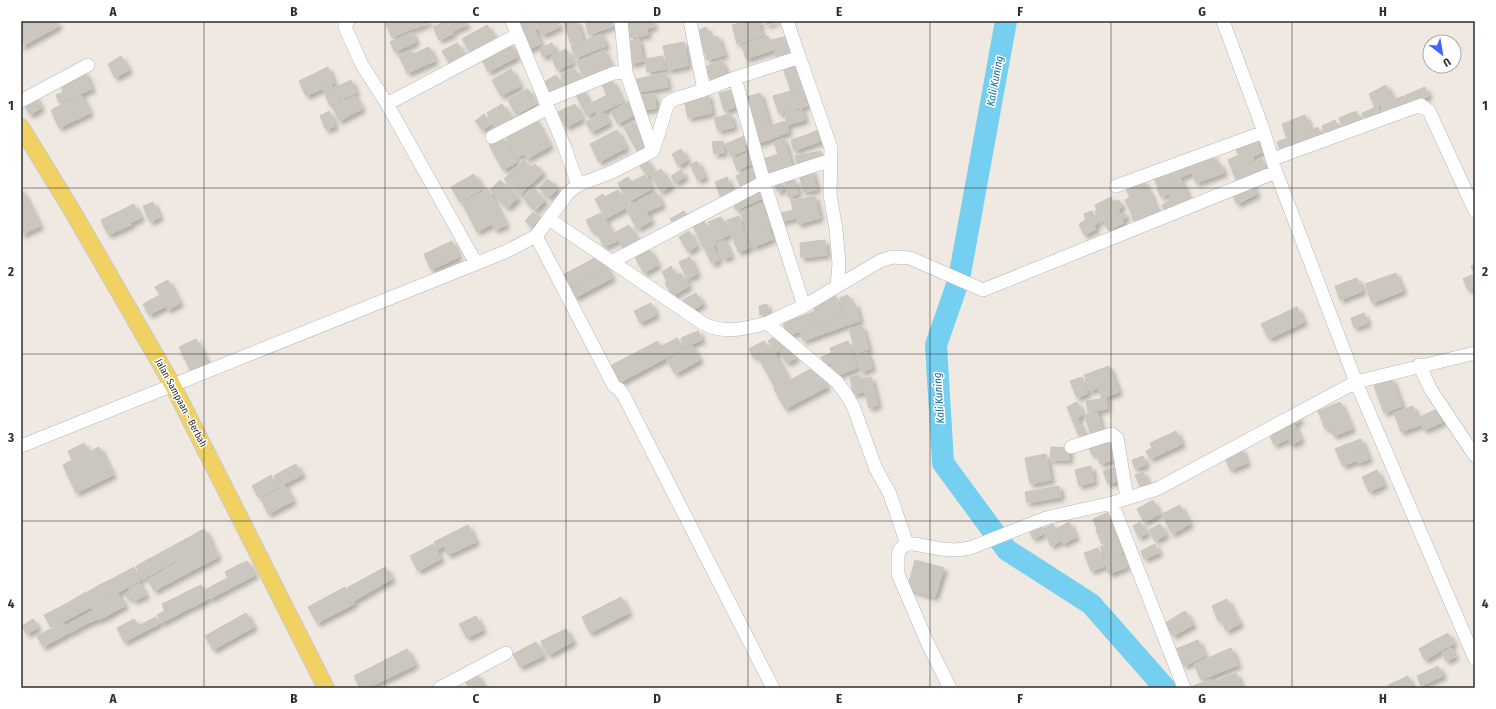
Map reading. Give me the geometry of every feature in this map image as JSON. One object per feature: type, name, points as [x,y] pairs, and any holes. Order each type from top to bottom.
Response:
[{"type":"main road","name":"Jalan Sampaan - Berbah","points":[[21,127],[73,212],[172,384],[326,688]]},
{"type":"street","points":[[348,21],[345,28],[348,38],[362,65],[387,104],[476,263]]},
{"type":"street","points":[[512,21],[565,148],[578,184]]},
{"type":"street","points":[[620,21],[626,72],[653,151]]},
{"type":"street","points":[[690,21],[704,90]]},
{"type":"street","points":[[787,21],[831,148],[830,195],[836,229],[839,264],[837,286]]},
{"type":"street","points":[[1223,21],[1264,132],[1276,172],[1356,382],[1475,659]]},
{"type":"street","points":[[387,104],[517,35]]},
{"type":"street","points":[[21,446],[172,384],[505,252],[536,236],[568,193],[578,184],[612,172],[653,151],[668,103],[799,56]]},
{"type":"street","points":[[21,101],[88,64]]},
{"type":"street","points":[[492,137],[546,105],[614,74],[626,72]]},
{"type":"street","points":[[735,78],[764,182],[804,306]]},
{"type":"street","points":[[1273,159],[1421,105],[1429,112],[1475,211]]},
{"type":"street","points":[[1116,186],[1264,132]]},
{"type":"street","points":[[613,261],[764,182],[831,160]]},
{"type":"street","points":[[549,220],[613,261],[704,324],[714,329],[734,331],[767,323],[804,306],[880,261],[892,257],[910,258],[983,290],[1276,172]]},
{"type":"street","points":[[536,236],[614,386],[619,389],[624,396],[772,688]]},
{"type":"street","points":[[767,323],[837,382],[846,394],[853,406],[876,469],[889,492],[906,544]]},
{"type":"street","points":[[950,688],[928,644],[898,574],[898,556],[900,549],[906,544],[949,549],[970,548],[1046,518],[1112,503],[1157,489],[1356,382],[1475,352]]},
{"type":"street","points":[[1419,366],[1432,390],[1475,456]]},
{"type":"street","points":[[1071,447],[1112,434],[1117,438],[1127,498]]},
{"type":"street","points":[[1112,503],[1184,688]]},
{"type":"street","points":[[440,688],[506,653]]},
{"type":"building","points":[[21,21],[56,21],[59,26],[21,47]]},
{"type":"building","points":[[385,21],[409,21],[413,28],[392,38]]},
{"type":"building","points":[[411,21],[430,21],[431,22],[414,29]]},
{"type":"building","points":[[447,21],[453,34],[439,40],[433,27]]},
{"type":"building","points":[[449,21],[465,21],[467,25],[453,31]]},
{"type":"building","points":[[515,21],[533,21],[537,29],[523,36]]},
{"type":"building","points":[[535,21],[557,21],[560,27],[542,35]]},
{"type":"building","points":[[577,21],[583,39],[571,44],[564,23]]},
{"type":"building","points":[[612,21],[613,26],[589,35],[585,22]]},
{"type":"building","points":[[628,21],[653,21],[654,27],[647,28],[648,35],[630,38]]},
{"type":"building","points":[[748,21],[761,21],[761,24],[734,32],[732,25]]},
{"type":"building","points":[[765,21],[780,21],[766,25]]},
{"type":"building","points":[[487,25],[497,42],[472,56],[462,39]]},
{"type":"building","points":[[759,26],[762,36],[737,44],[734,33]]},
{"type":"building","points":[[706,27],[711,37],[701,42],[696,32]]},
{"type":"building","points":[[535,30],[541,44],[527,50],[521,37]]},
{"type":"building","points":[[412,32],[416,42],[395,52],[390,42]]},
{"type":"building","points":[[601,34],[606,46],[575,58],[571,46]]},
{"type":"building","points":[[718,36],[721,46],[704,51],[701,42]]},
{"type":"building","points":[[768,36],[773,50],[746,59],[742,45]]},
{"type":"building","points":[[788,36],[794,56],[777,61],[772,40]]},
{"type":"building","points":[[639,39],[643,61],[630,64],[625,42]]},
{"type":"building","points":[[684,42],[688,66],[668,70],[663,46]]},
{"type":"building","points":[[457,43],[466,57],[451,66],[442,51]]},
{"type":"building","points":[[510,43],[517,57],[488,72],[481,57]]},
{"type":"building","points":[[552,43],[556,51],[543,57],[539,49]]},
{"type":"building","points":[[721,46],[725,55],[707,60],[704,51]]},
{"type":"building","points":[[429,47],[435,61],[419,68],[413,54]]},
{"type":"building","points":[[566,49],[573,63],[557,70],[551,56]]},
{"type":"building","points":[[411,50],[419,68],[407,73],[399,56]]},
{"type":"building","points":[[604,50],[611,67],[597,73],[591,56]]},
{"type":"building","points":[[121,56],[129,70],[115,78],[108,64]]},
{"type":"building","points":[[591,56],[597,73],[584,78],[577,62]]},
{"type":"building","points":[[663,56],[665,69],[647,72],[645,59]]},
{"type":"building","points":[[721,60],[728,77],[712,83],[705,67]]},
{"type":"building","points":[[795,61],[803,86],[791,91],[782,65]]},
{"type":"building","points":[[328,67],[334,83],[306,96],[299,81]]},
{"type":"building","points":[[511,69],[520,86],[501,96],[492,80]]},
{"type":"building","points":[[575,69],[581,83],[567,89],[561,75]]},
{"type":"building","points":[[85,72],[92,89],[59,103],[56,95],[63,92],[60,84]]},
{"type":"building","points":[[665,73],[668,87],[635,93],[633,80]]},
{"type":"building","points":[[556,75],[564,89],[552,95],[544,82]]},
{"type":"building","points":[[351,80],[356,93],[341,100],[336,87]]},
{"type":"building","points":[[612,80],[623,102],[597,114],[592,103],[607,95],[602,85]]},
{"type":"building","points":[[1386,85],[1393,98],[1375,107],[1369,94]]},
{"type":"building","points":[[332,86],[339,102],[330,106],[323,90]]},
{"type":"building","points":[[1425,87],[1429,96],[1408,105],[1404,96]]},
{"type":"building","points":[[802,88],[807,106],[779,114],[773,96]]},
{"type":"building","points":[[528,89],[536,104],[516,115],[508,100]]},
{"type":"building","points":[[582,89],[594,112],[587,116],[575,93]]},
{"type":"building","points":[[731,90],[736,107],[724,111],[719,93]]},
{"type":"building","points":[[760,93],[768,120],[751,126],[743,98]]},
{"type":"building","points":[[654,94],[656,108],[639,111],[637,96]]},
{"type":"building","points":[[708,94],[712,113],[698,116],[693,97]]},
{"type":"building","points":[[81,95],[90,113],[59,128],[51,110]]},
{"type":"building","points":[[35,96],[41,108],[30,115],[23,103]]},
{"type":"building","points":[[355,96],[362,109],[339,121],[333,107]]},
{"type":"building","points":[[1403,96],[1407,104],[1384,113],[1381,105]]},
{"type":"building","points":[[693,97],[698,116],[688,118],[684,100]]},
{"type":"building","points":[[629,101],[636,114],[618,124],[611,112]]},
{"type":"building","points":[[502,104],[512,119],[496,129],[487,113]]},
{"type":"building","points":[[575,104],[582,119],[566,127],[558,112]]},
{"type":"building","points":[[1376,107],[1380,116],[1366,122],[1362,113]]},
{"type":"building","points":[[802,110],[805,120],[787,125],[785,114]]},
{"type":"building","points":[[329,111],[335,126],[326,130],[320,116]]},
{"type":"building","points":[[1356,111],[1361,123],[1344,130],[1339,118]]},
{"type":"building","points":[[604,113],[609,123],[591,132],[586,122]]},
{"type":"building","points":[[484,114],[491,124],[482,130],[475,121]]},
{"type":"building","points":[[730,114],[734,127],[718,131],[714,118]]},
{"type":"building","points":[[1305,115],[1311,130],[1318,127],[1322,138],[1281,153],[1277,142],[1287,138],[1282,124]]},
{"type":"building","points":[[534,117],[550,146],[527,159],[524,154],[517,157],[504,134]]},
{"type":"building","points":[[768,120],[770,126],[785,121],[789,132],[757,144],[751,126]]},
{"type":"building","points":[[1335,120],[1339,131],[1326,137],[1322,126]]},
{"type":"building","points":[[634,122],[649,148],[639,154],[624,128]]},
{"type":"building","points":[[820,129],[824,140],[810,145],[806,135]]},
{"type":"building","points":[[617,130],[626,148],[599,162],[590,144]]},
{"type":"building","points":[[746,135],[749,143],[744,146],[746,150],[731,156],[726,144]]},
{"type":"building","points":[[806,135],[810,145],[794,151],[791,140]]},
{"type":"building","points":[[503,138],[517,162],[503,170],[489,145]]},
{"type":"building","points":[[1253,138],[1256,143],[1259,142],[1264,151],[1254,156],[1250,148],[1238,154],[1235,147]]},
{"type":"building","points":[[784,139],[792,167],[767,174],[763,159],[778,154],[774,142]]},
{"type":"building","points":[[723,141],[724,153],[714,154],[712,142]]},
{"type":"building","points":[[681,149],[688,160],[678,166],[672,154]]},
{"type":"building","points":[[1250,150],[1254,160],[1232,170],[1228,160]]},
{"type":"building","points":[[821,151],[823,161],[798,167],[795,156]]},
{"type":"building","points":[[749,153],[753,163],[737,170],[733,159]]},
{"type":"building","points":[[1213,155],[1216,163],[1194,171],[1191,163]]},
{"type":"building","points":[[645,158],[654,172],[647,176],[638,162]]},
{"type":"building","points":[[1262,159],[1266,169],[1237,181],[1232,171]]},
{"type":"building","points":[[524,160],[530,168],[535,164],[543,173],[520,194],[504,179]]},
{"type":"building","points":[[697,161],[705,177],[698,181],[690,165]]},
{"type":"building","points":[[1220,163],[1224,173],[1210,178],[1206,167]]},
{"type":"building","points":[[1190,165],[1193,172],[1177,179],[1174,172]]},
{"type":"building","points":[[1206,167],[1210,178],[1196,183],[1192,173]]},
{"type":"building","points":[[661,169],[671,186],[661,192],[651,175]]},
{"type":"building","points":[[752,169],[758,183],[742,190],[736,176]]},
{"type":"building","points":[[681,170],[685,177],[675,183],[671,176]]},
{"type":"building","points":[[812,170],[817,190],[803,192],[799,173]]},
{"type":"building","points":[[1171,170],[1175,180],[1158,187],[1153,177]]},
{"type":"building","points":[[474,174],[483,189],[460,202],[451,187]]},
{"type":"building","points":[[645,175],[652,189],[639,196],[631,182]]},
{"type":"building","points":[[628,177],[639,196],[629,202],[618,183]]},
{"type":"building","points":[[727,177],[734,197],[722,201],[715,182]]},
{"type":"building","points":[[548,179],[558,188],[549,198],[539,188]]},
{"type":"building","points":[[1180,179],[1184,187],[1161,197],[1157,189]]},
{"type":"building","points":[[500,180],[518,198],[507,208],[490,190]]},
{"type":"building","points":[[795,180],[797,189],[787,191],[785,182]]},
{"type":"building","points":[[781,181],[785,188],[778,192],[774,184]]},
{"type":"building","points":[[1144,181],[1148,191],[1130,198],[1126,189]]},
{"type":"building","points":[[1252,184],[1257,194],[1237,204],[1232,194]]},
{"type":"building","points":[[532,187],[545,201],[535,211],[522,197]]},
{"type":"building","points":[[1184,187],[1189,199],[1164,210],[1162,205],[1171,200],[1169,194]]},
{"type":"building","points":[[21,188],[40,226],[21,235]]},
{"type":"building","points":[[488,189],[506,225],[495,230],[492,224],[477,232],[462,203]]},
{"type":"building","points":[[759,189],[763,198],[736,210],[732,201]]},
{"type":"building","points":[[797,189],[798,194],[788,197],[787,191]]},
{"type":"building","points":[[618,190],[627,207],[615,214],[605,197]]},
{"type":"building","points":[[1149,190],[1153,201],[1130,210],[1125,200]]},
{"type":"building","points":[[656,192],[662,205],[647,212],[641,199]]},
{"type":"building","points":[[603,194],[614,214],[606,219],[595,199]]},
{"type":"building","points":[[815,196],[820,218],[798,224],[796,218],[780,222],[778,214],[793,210],[791,201]]},
{"type":"building","points":[[1111,197],[1113,202],[1097,210],[1095,205]]},
{"type":"building","points":[[640,200],[651,221],[637,229],[626,208]]},
{"type":"building","points":[[1119,200],[1122,207],[1118,209],[1120,214],[1124,212],[1126,217],[1122,219],[1124,223],[1108,230],[1104,220],[1100,222],[1095,211]]},
{"type":"building","points":[[1153,201],[1158,212],[1134,221],[1130,210]]},
{"type":"building","points":[[153,202],[160,217],[150,222],[143,206]]},
{"type":"building","points":[[763,203],[767,213],[744,222],[740,212]]},
{"type":"building","points":[[134,204],[141,218],[130,223],[124,209]]},
{"type":"building","points":[[124,209],[131,225],[108,235],[101,220]]},
{"type":"building","points":[[684,211],[689,219],[675,227],[670,219]]},
{"type":"building","points":[[1092,211],[1098,223],[1094,225],[1096,229],[1084,235],[1079,224],[1086,220],[1084,214]]},
{"type":"building","points":[[533,212],[540,218],[532,227],[525,221]]},
{"type":"building","points":[[601,213],[607,224],[592,232],[586,220]]},
{"type":"building","points":[[766,215],[771,229],[749,236],[745,222]]},
{"type":"building","points":[[739,216],[744,231],[732,235],[727,220]]},
{"type":"building","points":[[721,217],[729,235],[716,241],[708,222]]},
{"type":"building","points":[[704,221],[716,244],[704,249],[693,226]]},
{"type":"building","points":[[608,225],[617,241],[604,247],[596,231]]},
{"type":"building","points":[[629,225],[638,241],[623,249],[614,233]]},
{"type":"building","points":[[769,230],[773,239],[753,247],[750,238]]},
{"type":"building","points":[[689,231],[697,246],[688,252],[679,237]]},
{"type":"building","points":[[744,231],[750,248],[738,252],[732,235]]},
{"type":"building","points":[[724,240],[731,256],[723,259],[716,244]]},
{"type":"building","points":[[825,240],[827,255],[801,258],[800,243]]},
{"type":"building","points":[[452,241],[459,257],[431,270],[424,254]]},
{"type":"building","points":[[713,246],[719,260],[712,264],[705,250]]},
{"type":"building","points":[[649,249],[658,265],[644,273],[635,257]]},
{"type":"building","points":[[600,255],[606,267],[584,279],[578,267]]},
{"type":"building","points":[[690,257],[697,274],[687,279],[679,262]]},
{"type":"building","points":[[1475,264],[1475,276],[1471,266]]},
{"type":"building","points":[[671,266],[676,276],[681,273],[689,286],[673,296],[665,283],[667,281],[662,272]]},
{"type":"building","points":[[578,267],[584,279],[568,288],[561,276]]},
{"type":"building","points":[[607,268],[612,278],[575,298],[570,289]]},
{"type":"building","points":[[1396,273],[1403,291],[1372,303],[1365,284]]},
{"type":"building","points":[[1474,274],[1475,287],[1468,290],[1463,279]]},
{"type":"building","points":[[1357,278],[1363,291],[1340,300],[1335,286]]},
{"type":"building","points":[[168,280],[180,303],[168,310],[166,306],[149,315],[143,304],[160,295],[155,287]]},
{"type":"building","points":[[696,293],[703,304],[690,312],[683,300]]},
{"type":"building","points":[[835,295],[843,315],[787,336],[783,323],[815,311],[813,304]]},
{"type":"building","points":[[848,295],[851,304],[855,303],[860,321],[848,325],[840,298]]},
{"type":"building","points":[[651,303],[656,315],[640,323],[634,311]]},
{"type":"building","points":[[767,304],[768,314],[760,315],[759,306]]},
{"type":"building","points":[[1297,307],[1304,322],[1269,339],[1261,324]]},
{"type":"building","points":[[1364,313],[1368,323],[1354,328],[1351,318]]},
{"type":"building","points":[[844,316],[847,325],[803,341],[800,332]]},
{"type":"building","points":[[862,326],[869,349],[856,353],[849,329]]},
{"type":"building","points":[[698,331],[702,340],[684,347],[681,338]]},
{"type":"building","points":[[779,334],[787,346],[775,353],[768,341]]},
{"type":"building","points":[[677,338],[683,349],[619,383],[610,366],[658,341],[660,347]]},
{"type":"building","points":[[196,339],[208,364],[191,372],[179,347]]},
{"type":"building","points":[[764,341],[769,350],[754,358],[749,349]]},
{"type":"building","points":[[848,341],[853,355],[824,365],[821,357],[832,353],[830,348]]},
{"type":"building","points":[[692,346],[700,360],[675,374],[667,360]]},
{"type":"building","points":[[789,346],[796,358],[787,363],[779,351]]},
{"type":"building","points":[[772,349],[789,380],[775,388],[758,357]]},
{"type":"building","points":[[867,352],[872,368],[861,372],[856,356]]},
{"type":"building","points":[[853,356],[857,368],[835,376],[831,364]]},
{"type":"building","points":[[816,366],[827,387],[785,409],[774,389]]},
{"type":"building","points":[[1109,366],[1119,392],[1102,398],[1098,388],[1090,391],[1084,375]]},
{"type":"building","points":[[860,375],[864,392],[853,394],[850,377]]},
{"type":"building","points":[[871,377],[878,405],[869,408],[861,379]]},
{"type":"building","points":[[1082,377],[1088,393],[1077,398],[1070,381]]},
{"type":"building","points":[[1392,379],[1402,406],[1384,413],[1374,386]]},
{"type":"building","points":[[1106,398],[1107,409],[1088,412],[1086,401]]},
{"type":"building","points":[[1077,402],[1083,415],[1077,418],[1084,434],[1079,436],[1067,407]]},
{"type":"building","points":[[1340,402],[1352,429],[1334,436],[1329,427],[1325,429],[1318,411]]},
{"type":"building","points":[[1413,406],[1420,425],[1401,432],[1394,413]]},
{"type":"building","points":[[1437,409],[1443,422],[1424,430],[1418,418]]},
{"type":"building","points":[[1097,411],[1102,429],[1090,433],[1085,415]]},
{"type":"building","points":[[1298,416],[1300,421],[1294,424],[1301,440],[1291,445],[1282,423]]},
{"type":"building","points":[[1282,427],[1288,439],[1274,445],[1269,433]]},
{"type":"building","points":[[1176,431],[1182,444],[1150,459],[1146,451],[1152,448],[1150,443]]},
{"type":"building","points":[[1109,437],[1113,448],[1092,455],[1088,444]]},
{"type":"building","points":[[1361,439],[1369,459],[1358,463],[1350,443]]},
{"type":"building","points":[[84,443],[89,452],[99,447],[113,475],[76,493],[63,465],[72,460],[68,451]]},
{"type":"building","points":[[1349,443],[1356,461],[1343,466],[1335,449]]},
{"type":"building","points":[[1051,447],[1069,448],[1069,460],[1050,460]]},
{"type":"building","points":[[1241,448],[1247,463],[1230,470],[1224,455]]},
{"type":"building","points":[[1117,449],[1119,458],[1100,464],[1097,454]]},
{"type":"building","points":[[1046,454],[1051,480],[1030,484],[1025,458]]},
{"type":"building","points":[[1143,456],[1146,465],[1135,469],[1132,460]]},
{"type":"building","points":[[296,464],[302,475],[292,480],[286,469]]},
{"type":"building","points":[[1091,466],[1094,482],[1079,486],[1075,470]]},
{"type":"building","points":[[1116,467],[1121,480],[1108,484],[1103,471]]},
{"type":"building","points":[[286,469],[292,480],[279,487],[274,476]]},
{"type":"building","points":[[1377,470],[1384,485],[1369,492],[1362,477]]},
{"type":"building","points":[[1143,472],[1150,487],[1142,490],[1135,475]]},
{"type":"building","points":[[271,475],[277,488],[259,498],[252,486]]},
{"type":"building","points":[[285,486],[293,501],[268,514],[261,499]]},
{"type":"building","points":[[1059,486],[1061,497],[1027,503],[1025,492]]},
{"type":"building","points":[[1153,500],[1160,514],[1144,522],[1137,509]]},
{"type":"building","points":[[1180,505],[1190,524],[1172,534],[1162,514]]},
{"type":"building","points":[[1109,512],[1113,522],[1097,529],[1093,519]]},
{"type":"building","points":[[1069,522],[1076,537],[1063,544],[1056,529]]},
{"type":"building","points":[[1140,522],[1147,533],[1139,538],[1133,526]]},
{"type":"building","points":[[1038,523],[1043,534],[1033,539],[1028,528]]},
{"type":"building","points":[[1113,523],[1119,537],[1102,544],[1096,530]]},
{"type":"building","points":[[1053,524],[1061,541],[1051,546],[1043,529]]},
{"type":"building","points":[[1160,524],[1166,535],[1155,541],[1149,530]]},
{"type":"building","points":[[468,525],[476,542],[448,555],[444,546],[437,550],[434,542]]},
{"type":"building","points":[[204,529],[211,542],[143,579],[136,566]]},
{"type":"building","points":[[1117,539],[1123,552],[1107,560],[1100,547]]},
{"type":"building","points":[[211,544],[218,557],[182,576],[175,563]]},
{"type":"building","points":[[433,544],[441,559],[418,571],[410,556]]},
{"type":"building","points":[[1155,544],[1159,553],[1144,559],[1141,551]]},
{"type":"building","points":[[1098,548],[1105,566],[1091,571],[1084,553]]},
{"type":"building","points":[[1122,555],[1127,567],[1109,574],[1104,561]]},
{"type":"building","points":[[915,560],[944,568],[935,597],[907,589]]},
{"type":"building","points":[[247,561],[255,575],[244,581],[236,566]]},
{"type":"building","points":[[175,564],[182,576],[154,591],[148,579]]},
{"type":"building","points":[[236,566],[244,581],[221,593],[216,584],[228,578],[225,572]]},
{"type":"building","points":[[134,567],[141,580],[115,594],[108,581]]},
{"type":"building","points":[[385,567],[392,579],[354,601],[347,588]]},
{"type":"building","points":[[108,581],[115,594],[106,599],[99,585]]},
{"type":"building","points":[[139,583],[146,595],[134,601],[132,597],[128,599],[125,594],[130,591],[129,589]]},
{"type":"building","points":[[216,584],[221,593],[210,599],[205,590]]},
{"type":"building","points":[[99,585],[106,599],[100,602],[93,589]]},
{"type":"building","points":[[201,585],[208,599],[195,606],[188,591]]},
{"type":"building","points":[[345,587],[354,604],[317,623],[308,607]]},
{"type":"building","points":[[93,589],[100,602],[94,605],[87,592]]},
{"type":"building","points":[[188,591],[195,606],[186,610],[179,596]]},
{"type":"building","points":[[86,592],[93,606],[78,614],[71,601]]},
{"type":"building","points":[[118,594],[125,606],[115,611],[108,599]]},
{"type":"building","points":[[179,596],[186,610],[175,616],[171,608],[165,611],[162,604]]},
{"type":"building","points":[[621,597],[629,613],[590,633],[582,617]]},
{"type":"building","points":[[108,599],[115,611],[107,616],[100,604]]},
{"type":"building","points":[[1227,599],[1234,613],[1218,621],[1212,606]]},
{"type":"building","points":[[71,601],[78,614],[65,621],[58,608]]},
{"type":"building","points":[[100,604],[107,616],[98,620],[92,608]]},
{"type":"building","points":[[58,608],[65,621],[51,628],[44,615]]},
{"type":"building","points":[[171,608],[175,616],[161,623],[157,615]]},
{"type":"building","points":[[93,611],[97,619],[84,625],[80,618]]},
{"type":"building","points":[[1185,611],[1193,625],[1173,636],[1165,623]]},
{"type":"building","points":[[246,613],[254,627],[213,650],[205,636]]},
{"type":"building","points":[[1235,614],[1240,624],[1226,631],[1221,620]]},
{"type":"building","points":[[476,616],[483,630],[467,638],[459,624]]},
{"type":"building","points":[[156,617],[159,624],[124,642],[117,628],[134,619],[138,626]]},
{"type":"building","points":[[80,618],[84,625],[70,633],[66,626]]},
{"type":"building","points":[[33,619],[38,628],[27,634],[22,626]]},
{"type":"building","points":[[64,623],[69,633],[56,640],[51,630]]},
{"type":"building","points":[[50,629],[56,640],[43,647],[37,636]]},
{"type":"building","points":[[566,629],[573,642],[548,655],[541,641]]},
{"type":"building","points":[[1448,633],[1454,644],[1437,653],[1431,642]]},
{"type":"building","points":[[1198,640],[1205,656],[1184,666],[1176,649]]},
{"type":"building","points":[[536,642],[543,656],[520,667],[513,654]]},
{"type":"building","points":[[1431,642],[1437,653],[1425,660],[1419,649]]},
{"type":"building","points":[[1231,648],[1238,665],[1201,680],[1194,664]]},
{"type":"building","points":[[1451,648],[1455,657],[1446,661],[1442,653]]},
{"type":"building","points":[[407,649],[415,665],[368,688],[360,688],[354,676]]},
{"type":"building","points":[[1438,666],[1443,676],[1421,686],[1417,676]]},
{"type":"building","points":[[1236,673],[1242,688],[1215,688],[1213,682]]},
{"type":"building","points":[[477,674],[484,687],[469,688],[465,681]]},
{"type":"building","points":[[1408,676],[1413,688],[1403,688],[1400,680]]},
{"type":"building","points":[[1211,679],[1215,688],[1191,688],[1191,687]]},
{"type":"building","points":[[1400,680],[1403,688],[1389,688],[1388,685]]},
{"type":"waterway","name":"Kali Kuning","points":[[1006,21],[959,279],[936,345],[943,463],[1007,550],[1091,604],[1165,688]]}]
